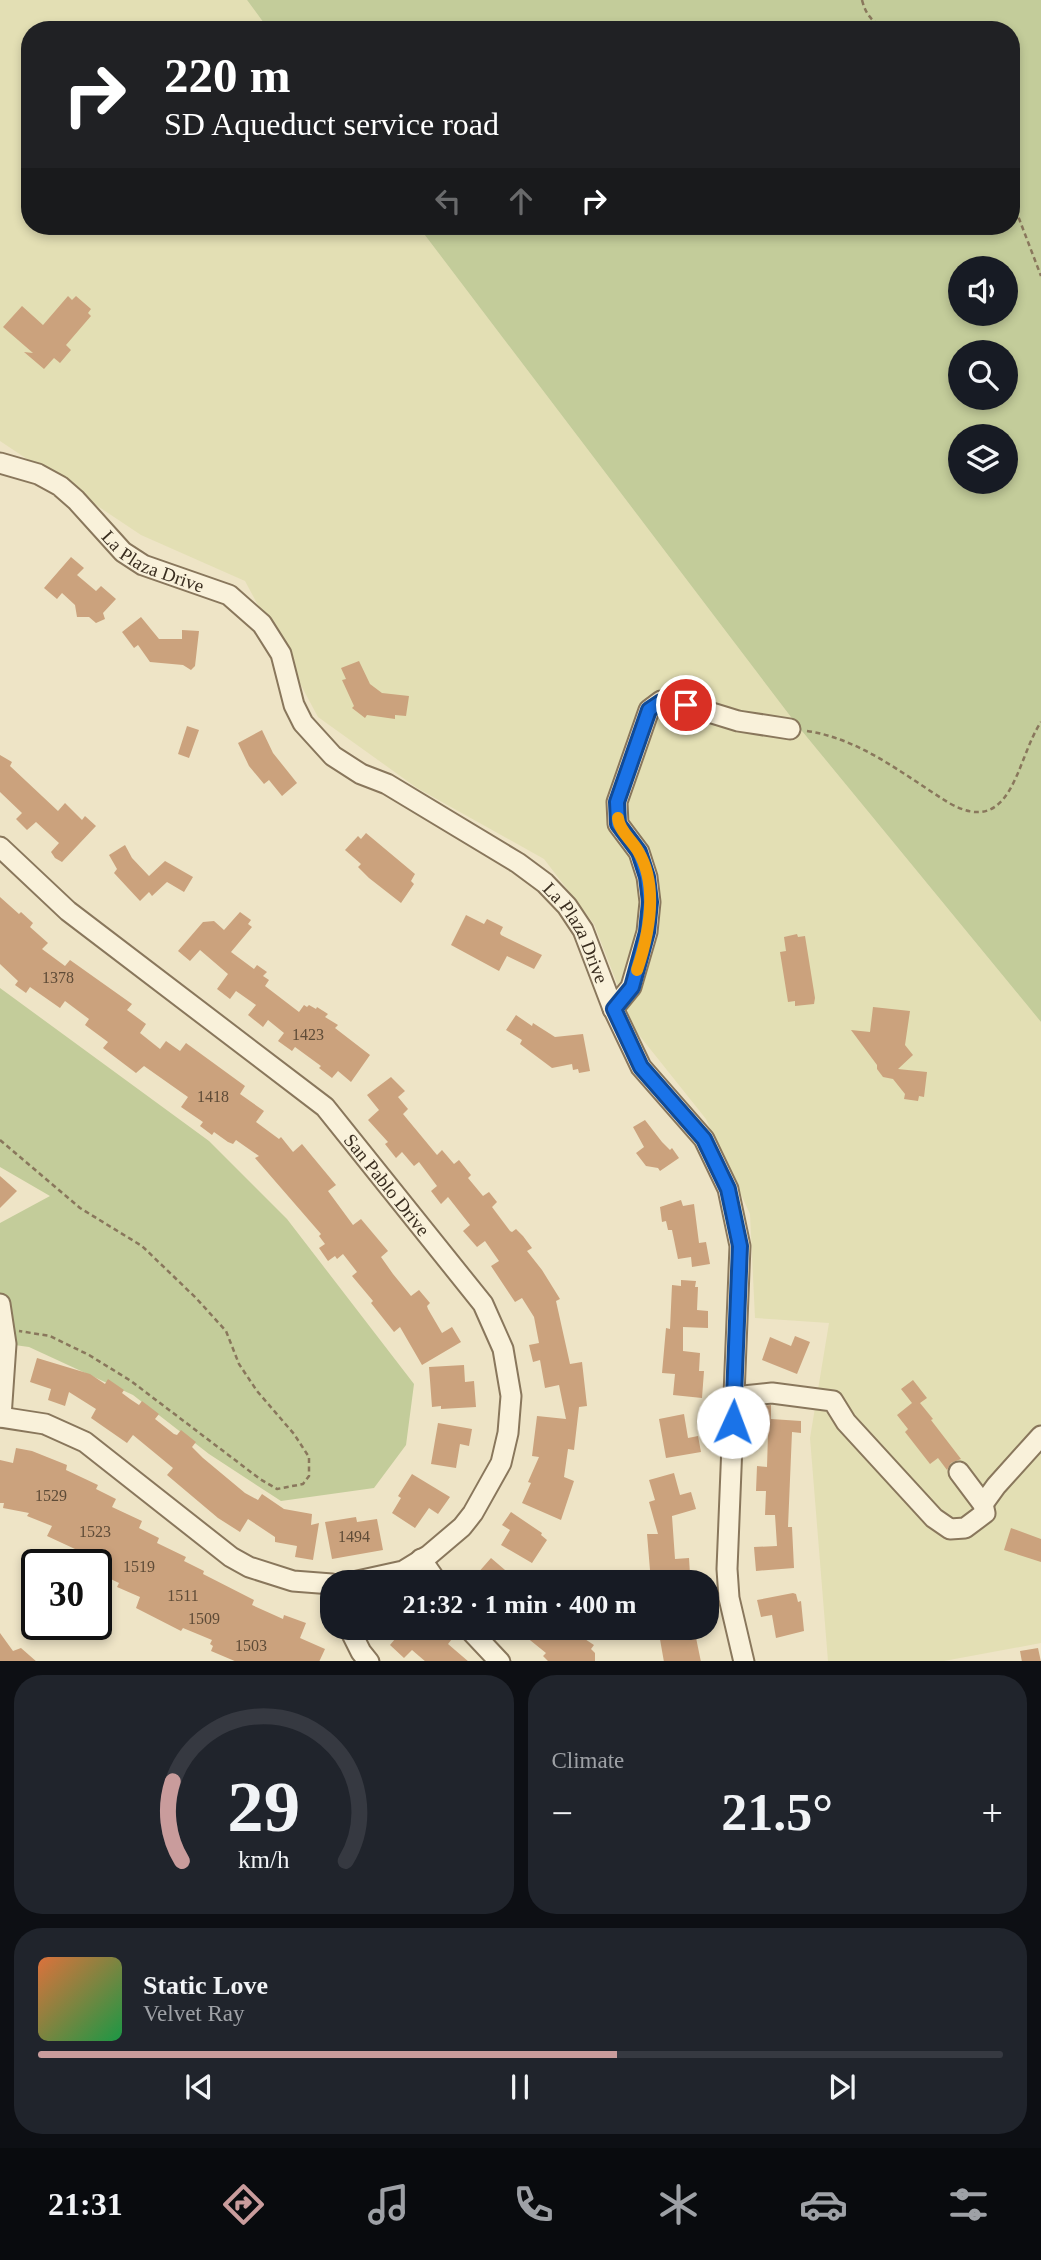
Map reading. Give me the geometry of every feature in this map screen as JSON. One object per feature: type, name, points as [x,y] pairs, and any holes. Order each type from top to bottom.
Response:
[{"type":"street","name":"La Plaza Drive","points":[[0,463],[37,474],[60,486],[76,499],[123,552],[143,565],[229,595],[262,624],[281,654],[295,705],[303,723],[332,757],[361,774],[387,784],[519,863],[545,883],[567,906],[583,930],[614,1009],[641,1067],[704,1139],[728,1189],[740,1246],[727,1569],[729,1598],[744,1661]]},
{"type":"street","points":[[614,1009],[632,987],[647,932],[650,902],[647,877],[639,852],[618,824],[617,802],[649,710],[661,702],[681,704],[738,721],[790,729]]},
{"type":"street","name":"San Pablo Drive","points":[[0,847],[68,911],[325,1107],[483,1304],[503,1349],[511,1396],[502,1462],[462,1527],[405,1570]]},
{"type":"street","points":[[0,1304],[6,1345],[0,1417],[45,1424],[85,1442],[231,1557],[249,1567],[293,1581],[320,1583]]},
{"type":"street","points":[[734,1397],[772,1394],[833,1401],[846,1422],[934,1518],[950,1529],[965,1528],[985,1513],[983,1504],[959,1472]]},
{"type":"street","points":[[983,1504],[1041,1436]]},
{"type":"street","points":[[421,1559],[429,1570]]},
{"type":"street","points":[[355,1640],[361,1653],[369,1661]]},
{"type":"street","points":[[480,1640],[500,1661]]},
{"type":"path","points":[[862,0],[865,13],[873,21]]},
{"type":"path","points":[[1020,221],[1041,276]]},
{"type":"path","points":[[790,729],[818,733],[865,749],[957,808],[977,812],[994,809],[1004,801],[1014,783],[1030,739],[1041,722]]},
{"type":"path","points":[[0,1140],[80,1208],[142,1247],[197,1298],[226,1331],[239,1364],[309,1457],[309,1476],[303,1485],[277,1489],[228,1455],[162,1402],[89,1355],[50,1336],[3,1328]]},
{"type":"shaded area","points":[[0,0],[247,0],[262,21],[21,21],[21,235],[425,235],[797,725],[1041,1022],[1041,1643],[944,1661],[828,1661],[810,1438],[829,1323],[755,1318],[750,1214],[706,1119],[635,1030],[594,924],[544,859],[417,788],[318,717],[245,581],[141,535],[0,441]]},
{"type":"green space","points":[[247,0],[1041,0],[1041,1022],[797,725],[425,235],[1020,235],[1020,21],[262,21]]},
{"type":"green space","points":[[0,988],[209,1141],[287,1219],[414,1384],[406,1445],[374,1488],[281,1501],[209,1454],[133,1395],[29,1347],[0,1343],[0,1223],[50,1196],[0,1167]]},
{"type":"building","points":[[68,296],[72,300],[76,296],[91,309],[88,313],[91,316],[66,345],[71,350],[60,363],[54,358],[44,369],[24,352],[33,353],[3,327],[22,306],[43,325]]},
{"type":"building","points":[[71,557],[84,568],[77,575],[96,591],[101,586],[116,599],[103,613],[105,619],[96,623],[89,617],[77,617],[75,605],[62,593],[57,599],[44,588]]},
{"type":"building","points":[[141,617],[159,639],[182,639],[182,630],[199,631],[195,666],[191,670],[183,665],[150,662],[138,645],[134,648],[122,632]]},
{"type":"building","points":[[359,661],[370,684],[382,693],[409,696],[406,716],[395,715],[395,719],[367,715],[365,718],[352,708],[354,706],[342,680],[346,679],[341,668]]},
{"type":"building","points":[[187,726],[199,730],[189,758],[178,754]]},
{"type":"building","points":[[262,730],[273,753],[297,783],[282,796],[269,780],[264,784],[249,766],[238,743]]},
{"type":"building","points":[[0,755],[12,762],[10,766],[58,811],[65,803],[82,820],[85,816],[96,826],[62,862],[51,852],[59,843],[36,822],[27,830],[16,819],[22,813],[0,792]]},
{"type":"building","points":[[366,833],[415,874],[411,881],[414,884],[401,903],[369,878],[358,867],[361,864],[345,850],[358,836],[361,839]]},
{"type":"building","points":[[125,845],[132,858],[149,876],[165,861],[193,877],[184,892],[167,882],[152,896],[149,892],[140,901],[114,873],[117,869],[109,855]]},
{"type":"building","points":[[0,897],[33,923],[30,927],[48,943],[42,949],[65,966],[70,960],[132,1004],[127,1010],[146,1024],[140,1033],[160,1049],[166,1041],[180,1051],[186,1043],[245,1086],[240,1094],[264,1111],[256,1122],[279,1139],[281,1137],[293,1152],[302,1144],[336,1185],[328,1191],[353,1225],[361,1219],[388,1251],[381,1257],[393,1274],[411,1296],[419,1290],[430,1303],[428,1309],[442,1333],[452,1327],[461,1342],[422,1365],[400,1327],[394,1332],[371,1303],[373,1301],[352,1276],[357,1272],[343,1254],[328,1261],[319,1248],[325,1244],[319,1236],[321,1234],[255,1158],[259,1156],[236,1140],[233,1144],[214,1132],[212,1135],[200,1126],[203,1122],[181,1107],[188,1097],[144,1066],[136,1073],[103,1048],[108,1042],[85,1025],[89,1019],[65,1001],[60,1008],[30,987],[26,993],[15,985],[18,981],[0,964]]},
{"type":"building","points":[[240,912],[251,920],[248,924],[252,927],[231,952],[254,969],[257,965],[267,972],[263,976],[269,980],[265,986],[299,1012],[304,1005],[309,1005],[328,1014],[325,1017],[338,1025],[335,1028],[370,1055],[351,1082],[338,1071],[332,1078],[319,1068],[321,1066],[295,1047],[292,1051],[278,1041],[284,1033],[268,1020],[263,1027],[248,1015],[256,1005],[236,991],[230,999],[217,989],[228,974],[200,950],[190,961],[178,951],[203,922],[214,921],[224,930]]},
{"type":"building","points":[[466,915],[484,924],[487,919],[503,927],[501,935],[542,955],[534,969],[507,956],[499,971],[451,945]]},
{"type":"building","points":[[797,934],[798,937],[805,936],[814,1004],[795,1006],[795,1001],[788,1002],[780,952],[786,951],[784,937]]},
{"type":"building","points":[[873,1007],[910,1011],[905,1045],[913,1055],[898,1069],[927,1072],[924,1097],[919,1096],[918,1101],[904,1099],[905,1094],[893,1079],[883,1077],[851,1030],[870,1032]]},
{"type":"building","points":[[516,1015],[555,1037],[583,1034],[590,1071],[579,1073],[578,1069],[573,1070],[572,1064],[552,1068],[520,1044],[522,1040],[506,1030]]},
{"type":"building","points":[[391,1077],[405,1091],[398,1097],[408,1109],[403,1114],[437,1155],[442,1150],[454,1164],[459,1160],[471,1175],[468,1178],[483,1196],[489,1192],[497,1202],[492,1207],[510,1231],[516,1229],[532,1248],[527,1251],[560,1299],[556,1301],[570,1364],[582,1362],[587,1406],[579,1407],[574,1450],[568,1449],[564,1477],[574,1481],[561,1520],[522,1503],[539,1457],[532,1456],[537,1416],[566,1419],[559,1385],[545,1388],[540,1360],[533,1362],[529,1345],[539,1343],[534,1317],[522,1298],[515,1302],[491,1266],[499,1261],[485,1241],[477,1247],[463,1231],[470,1225],[448,1197],[441,1204],[431,1191],[437,1186],[419,1162],[414,1166],[402,1152],[396,1158],[385,1144],[388,1142],[368,1120],[379,1110],[367,1095]]},
{"type":"building","points":[[645,1120],[679,1158],[660,1171],[658,1168],[646,1166],[636,1153],[644,1147],[633,1127]]},
{"type":"building","points":[[0,1176],[17,1191],[0,1208]]},
{"type":"building","points":[[681,1200],[683,1206],[694,1204],[699,1243],[706,1242],[710,1264],[692,1267],[691,1257],[678,1259],[672,1230],[668,1230],[666,1221],[662,1222],[660,1207]]},
{"type":"building","points":[[681,1280],[696,1281],[697,1310],[708,1311],[708,1328],[683,1327],[683,1351],[700,1353],[699,1371],[704,1371],[702,1398],[673,1395],[675,1374],[662,1373],[666,1328],[670,1329],[672,1285],[681,1286]]},
{"type":"building","points":[[795,1336],[810,1342],[797,1374],[762,1360],[770,1337],[791,1346]]},
{"type":"building","points":[[37,1358],[90,1374],[105,1384],[108,1379],[124,1390],[122,1393],[130,1399],[139,1405],[142,1401],[159,1414],[155,1419],[174,1434],[177,1435],[181,1430],[196,1442],[192,1447],[245,1493],[258,1500],[262,1494],[284,1509],[312,1514],[311,1525],[319,1523],[313,1560],[295,1557],[297,1546],[275,1542],[275,1537],[248,1519],[240,1532],[218,1518],[167,1475],[173,1468],[133,1435],[127,1443],[91,1418],[96,1409],[69,1392],[65,1406],[48,1400],[51,1389],[30,1382]]},
{"type":"building","points":[[464,1365],[465,1382],[474,1381],[476,1407],[432,1407],[429,1367]]},
{"type":"building","points":[[913,1380],[927,1398],[920,1403],[961,1459],[951,1463],[947,1470],[938,1458],[930,1464],[905,1432],[908,1429],[897,1415],[912,1403],[901,1389]]},
{"type":"building","points":[[771,1405],[771,1419],[801,1421],[801,1433],[792,1432],[788,1527],[792,1527],[794,1568],[756,1571],[754,1547],[777,1546],[775,1515],[765,1515],[766,1491],[756,1491],[757,1466],[767,1467],[768,1434],[758,1434],[761,1406]]},
{"type":"building","points":[[684,1414],[688,1438],[698,1436],[701,1452],[666,1458],[659,1419]]},
{"type":"building","points":[[438,1423],[472,1429],[469,1446],[460,1444],[456,1468],[431,1464]]},
{"type":"building","points":[[16,1448],[32,1451],[67,1465],[66,1470],[98,1485],[96,1489],[116,1499],[112,1507],[142,1521],[139,1528],[159,1538],[157,1543],[186,1557],[184,1561],[204,1571],[203,1574],[254,1600],[252,1605],[283,1619],[284,1615],[306,1623],[300,1638],[325,1649],[319,1661],[235,1661],[211,1651],[212,1640],[183,1628],[181,1631],[136,1608],[140,1597],[117,1587],[119,1583],[112,1580],[112,1549],[75,1549],[47,1536],[52,1526],[27,1516],[29,1513],[3,1508],[4,1503],[0,1503],[0,1460],[13,1463]]},
{"type":"building","points":[[674,1473],[680,1495],[691,1492],[696,1509],[672,1516],[675,1559],[689,1558],[690,1570],[650,1570],[647,1534],[658,1534],[649,1502],[655,1500],[649,1480]]},
{"type":"building","points":[[412,1474],[450,1497],[438,1514],[429,1508],[415,1528],[392,1513],[401,1498],[398,1496]]},
{"type":"building","points":[[511,1512],[542,1533],[547,1540],[532,1563],[501,1545],[510,1530],[502,1525]]},
{"type":"building","points":[[356,1517],[357,1522],[377,1519],[383,1550],[332,1559],[325,1522]]},
{"type":"building","points":[[1011,1528],[1041,1539],[1041,1562],[1004,1550]]},
{"type":"building","points":[[491,1558],[505,1570],[480,1570]]},
{"type":"building","points":[[796,1594],[798,1602],[801,1601],[804,1631],[776,1638],[772,1615],[761,1617],[757,1600]]},
{"type":"building","points":[[0,1633],[13,1651],[21,1648],[36,1661],[0,1661]]},
{"type":"building","points":[[394,1640],[451,1640],[448,1644],[468,1661],[425,1661],[412,1650],[404,1658],[390,1645]]},
{"type":"building","points":[[530,1640],[586,1640],[594,1645],[591,1649],[595,1653],[595,1661],[548,1661],[543,1656],[546,1653]]},
{"type":"building","points":[[660,1640],[696,1640],[701,1661],[664,1661]]},
{"type":"building","points":[[1038,1648],[1041,1661],[1022,1661],[1020,1651]]},
{"type":"slow traffic","points":[[618,818],[618,824],[639,852],[647,877],[650,902],[647,932],[637,970]]},
{"type":"route","points":[[686,705],[661,702],[649,710],[617,802],[618,824],[639,852],[647,877],[650,902],[647,932],[632,987],[614,1009],[641,1067],[704,1139],[728,1189],[740,1246],[733,1422]]}]
